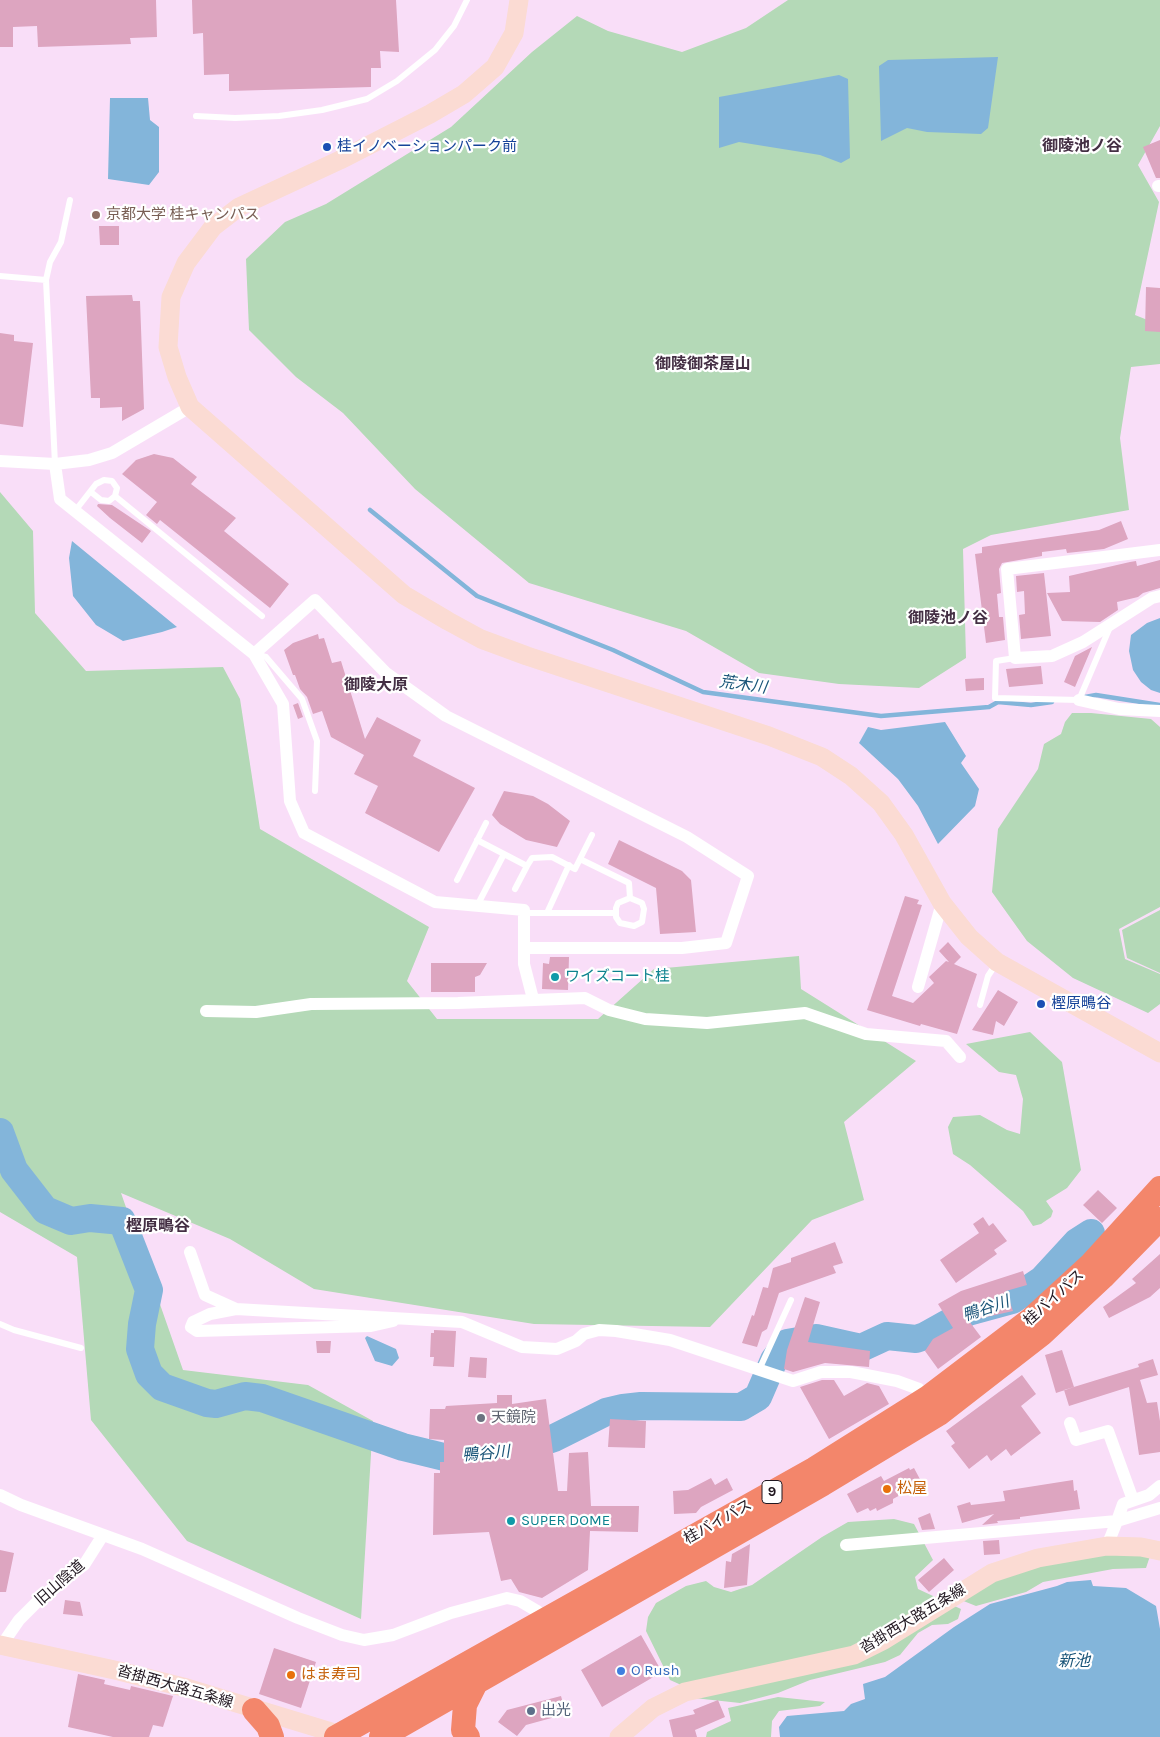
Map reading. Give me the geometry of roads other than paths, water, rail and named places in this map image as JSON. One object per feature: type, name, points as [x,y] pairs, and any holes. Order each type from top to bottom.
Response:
[{"type":"highway","name":"桂バイパス","points":[[341,1736],[814,1468],[933,1406],[1091,1264],[1150,1202],[1160,1188]]},
{"type":"highway","name":"桂バイパス","points":[[381,1737],[824,1484],[933,1406],[1042,1334],[1103,1277],[1160,1219]]},
{"type":"highway","points":[[468,1737],[463,1730],[465,1705],[475,1685]]},
{"type":"highway","points":[[254,1710],[268,1726],[272,1737]]},
{"type":"street","points":[[519,0],[514,33],[495,67],[464,94],[430,114],[340,160],[239,207],[213,227],[186,263],[171,296],[168,347],[177,377],[190,407],[404,594],[448,621],[481,639],[527,656],[769,736],[822,757],[851,776],[881,803],[904,836],[942,903],[970,937],[997,962],[1160,1052]]},
{"type":"street","points":[[0,461],[55,464],[89,460],[112,453],[190,407]]},
{"type":"street","points":[[55,464],[60,499],[254,654],[283,704],[290,801],[304,833],[435,902],[524,910],[524,964],[533,998]]},
{"type":"street","points":[[1160,550],[1007,569],[1015,658],[1052,656],[1083,642],[1160,596]]},
{"type":"street","points":[[254,654],[314,600],[386,673],[446,716],[687,837],[748,876],[726,943],[682,948],[524,948]]},
{"type":"street","points":[[1079,700],[1119,709],[1160,712]]},
{"type":"street","points":[[918,987],[942,903]]},
{"type":"street","points":[[206,1011],[256,1012],[311,1004],[458,1003],[533,998],[584,998],[609,1010],[645,1020],[707,1023],[805,1013],[866,1034],[946,1041],[960,1057]]},
{"type":"street","points":[[190,1252],[205,1295],[236,1309]]},
{"type":"street","points":[[409,1318],[371,1326],[197,1331],[191,1327],[193,1322],[210,1314],[236,1309],[409,1318],[462,1322],[522,1347],[557,1349],[576,1342],[584,1334],[599,1330],[616,1331],[670,1340],[793,1381],[821,1372],[851,1372],[897,1381],[919,1389],[933,1406]]},
{"type":"street","points":[[1070,1423],[1076,1440],[1108,1431],[1134,1500]]},
{"type":"street","points":[[1107,1546],[1123,1504],[1149,1494],[1160,1486]]},
{"type":"street","points":[[0,1495],[103,1536],[142,1549],[298,1618],[342,1635],[364,1640],[393,1635],[451,1613],[507,1598],[537,1611],[546,1620]]},
{"type":"street","points":[[846,1545],[1117,1521],[1160,1508]]},
{"type":"street","name":"旧山陰道","points":[[1,1646],[18,1620],[44,1595],[84,1565],[103,1536]]},
{"type":"street","name":"沓掛西大路五条線","points":[[619,1737],[653,1708],[685,1692],[854,1655],[884,1640],[992,1573],[1038,1558],[1107,1546],[1141,1547],[1160,1551]]},
{"type":"street","name":"沓掛西大路五条線","points":[[1,1646],[187,1688],[341,1736]]},
{"type":"lane","points":[[196,116],[235,118],[279,116],[322,110],[367,99],[397,81],[435,50],[454,26],[467,0]]},
{"type":"lane","points":[[55,464],[46,280],[50,262],[61,242],[70,200]]},
{"type":"lane","points":[[0,276],[46,280]]},
{"type":"lane","points":[[75,511],[96,484],[104,480],[112,481],[117,488],[114,496],[109,501],[101,500],[91,492]]},
{"type":"lane","points":[[114,496],[262,616]]},
{"type":"lane","points":[[1015,658],[996,661],[995,698],[1079,700],[1111,624]]},
{"type":"lane","points":[[254,654],[266,658],[302,699],[317,741],[315,792]]},
{"type":"lane","points":[[457,880],[486,823]]},
{"type":"lane","points":[[515,889],[532,858],[552,858],[575,869],[592,835]]},
{"type":"lane","points":[[477,840],[526,866]]},
{"type":"lane","points":[[477,906],[504,854]]},
{"type":"lane","points":[[580,859],[629,883],[630,898]]},
{"type":"lane","points":[[547,913],[569,865]]},
{"type":"lane","points":[[630,898],[642,903],[644,916],[642,922],[634,926],[620,923],[616,913],[618,902],[630,898]]},
{"type":"lane","points":[[524,913],[616,913]]},
{"type":"lane","points":[[980,1005],[988,976],[997,962]]},
{"type":"lane","points":[[765,1372],[791,1300]]},
{"type":"lane","points":[[0,1324],[14,1330],[82,1348]]},
{"type":"water","points":[[998,57],[988,128],[981,134],[927,132],[907,128],[881,141],[879,66],[888,60]]},
{"type":"water","points":[[839,75],[848,79],[850,158],[841,163],[820,155],[739,142],[719,148],[719,97]]},
{"type":"water","points":[[110,98],[148,98],[150,120],[159,127],[159,172],[149,185],[108,179]]},
{"type":"water","points":[[72,541],[177,627],[123,641],[96,625],[73,596],[69,558]]},
{"type":"water","points":[[1160,618],[1160,693],[1151,690],[1141,682],[1133,670],[1129,651],[1131,635],[1147,623]]},
{"type":"water","points":[[945,722],[966,756],[961,763],[979,789],[975,806],[938,844],[918,806],[898,779],[859,743],[868,727],[881,730]]},
{"type":"water","points":[[367,1336],[396,1349],[399,1358],[392,1366],[375,1361],[365,1338]]},
{"type":"water","name":"新池","points":[[1091,1580],[1093,1586],[1126,1588],[1156,1606],[1160,1629],[1160,1737],[780,1737],[779,1727],[787,1716],[844,1711],[851,1704],[865,1699],[863,1684],[885,1677],[954,1627],[990,1604],[1067,1582]]},
{"type":"waterway","name":"荒木川","points":[[370,510],[477,596],[613,650],[703,692],[881,716],[989,707],[998,702],[1031,705],[1052,702]]},
{"type":"waterway","name":"荒木川","points":[[1085,697],[1096,695],[1160,705]]},
{"type":"waterway","name":"鴨谷川","points":[[0,1132],[14,1170],[45,1210],[71,1221],[90,1218],[122,1221],[149,1290],[142,1324],[140,1349],[149,1374],[162,1387],[207,1403],[216,1404],[245,1396],[262,1398],[403,1447],[444,1457],[479,1458],[507,1454],[554,1438],[606,1412],[623,1408],[641,1406],[741,1407],[758,1397],[774,1360],[787,1343],[816,1338],[861,1348],[887,1336],[916,1339],[925,1336],[968,1312],[1012,1300],[1042,1280],[1077,1242],[1091,1233]]},
{"type":"place","name":"桂イノベーションパーク前","points":[[327,147]]},
{"type":"place","name":"京都大学 桂キャンパス","points":[[96,215]]},
{"type":"place","name":"ワイズコート桂","points":[[555,977]]},
{"type":"place","name":"樫原鴫谷","points":[[1041,1004]]},
{"type":"place","name":"天鏡院","points":[[481,1418]]},
{"type":"place","name":"松屋","points":[[887,1489]]},
{"type":"place","name":"SUPER DOME","points":[[511,1521]]},
{"type":"place","name":"O Rush","points":[[621,1671]]},
{"type":"place","name":"はま寿司","points":[[291,1675]]},
{"type":"place","name":"出光","points":[[531,1711]]},
{"type":"district","name":"御陵池ノ谷","points":[[1082,146]]},
{"type":"district","name":"御陵御茶屋山","points":[[703,364]]},
{"type":"district","name":"御陵池ノ谷","points":[[948,618]]},
{"type":"district","name":"御陵大原","points":[[376,685]]},
{"type":"district","name":"樫原鴫谷","points":[[158,1226]]}]
